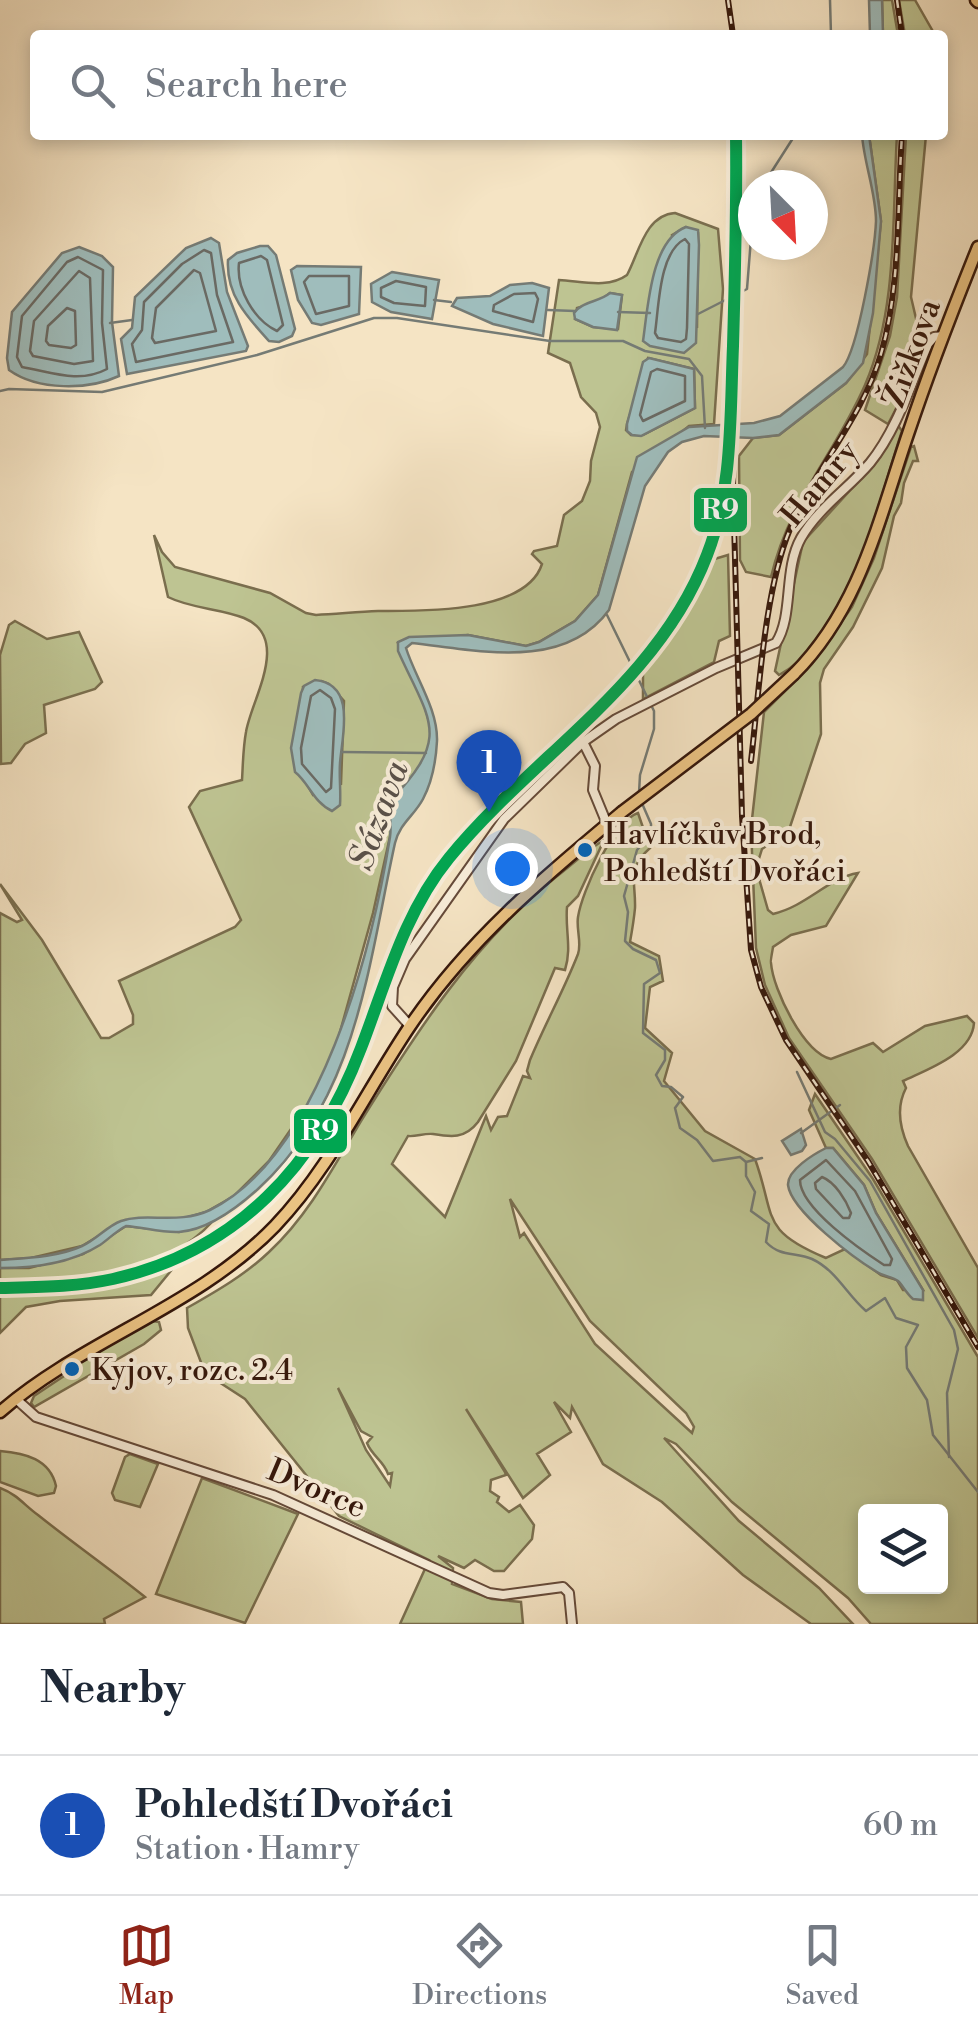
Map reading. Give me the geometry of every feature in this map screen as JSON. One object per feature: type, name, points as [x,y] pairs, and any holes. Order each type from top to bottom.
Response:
[{"type":"main road","name":"Žižkova","points":[[0,1412],[68,1361],[190,1293],[255,1246],[293,1206],[340,1141],[410,1026],[494,922],[607,824],[751,714],[826,637],[854,590],[978,247]]},
{"type":"street","name":"Hamry","points":[[410,1026],[395,1013],[391,1001],[405,959],[504,819],[583,742],[616,719],[716,668],[772,647],[780,638],[789,574],[799,542],[817,516],[879,450],[928,344],[934,337],[943,336]]},
{"type":"street","points":[[583,742],[594,766],[592,790],[607,824]]},
{"type":"street","name":"Dvorce","points":[[16,1399],[36,1417],[273,1495],[489,1593],[504,1595],[563,1587],[569,1593],[572,1624]]},
{"type":"green space","points":[[882,0],[892,0],[897,30],[883,30]]},
{"type":"green space","points":[[899,0],[915,0],[932,30],[904,30]]},
{"type":"green space","points":[[870,140],[897,140],[892,262],[876,356],[853,410],[789,524],[771,577],[746,572],[740,560],[739,456],[753,438],[779,435],[846,383],[867,354],[881,221]]},
{"type":"green space","points":[[906,140],[926,140],[911,297],[921,340],[888,424],[865,410],[890,336],[897,297]]},
{"type":"green space","points":[[675,213],[718,229],[723,289],[714,424],[689,426],[632,472],[598,595],[575,621],[526,646],[468,635],[398,643],[424,705],[431,741],[421,766],[391,800],[391,832],[373,913],[335,1050],[311,1100],[269,1161],[234,1196],[206,1212],[178,1220],[125,1220],[82,1246],[31,1258],[0,1260],[0,913],[17,922],[22,920],[0,884],[42,940],[101,1038],[109,1038],[133,1024],[119,981],[235,927],[241,920],[189,807],[200,791],[242,780],[246,732],[265,670],[265,640],[258,627],[244,618],[168,597],[154,535],[175,567],[270,593],[316,615],[444,609],[494,601],[516,592],[532,580],[542,564],[532,554],[534,551],[557,546],[564,515],[582,501],[590,481],[600,427],[596,413],[581,397],[570,363],[548,353],[559,280],[603,283],[627,275],[650,228],[665,215]],"holes":[[[686,227],[698,233],[697,328],[672,235]],[[610,293],[622,295],[618,329],[593,327],[575,319],[577,308],[598,302]],[[648,358],[694,369],[695,408],[643,435],[631,435],[627,424]],[[321,681],[344,701],[341,784],[313,795],[303,777],[303,687]]]},
{"type":"green space","points":[[897,424],[902,431],[883,493],[842,600],[824,632],[803,657],[779,675],[775,671],[803,542],[874,464]]},
{"type":"green space","points":[[914,446],[918,461],[913,461],[904,483],[882,568],[853,627],[824,669],[820,683],[821,734],[789,830],[762,849],[757,865],[768,910],[773,914],[858,873],[826,926],[791,935],[773,947],[773,975],[784,1004],[801,1033],[821,1054],[831,1059],[873,1043],[883,1052],[925,1026],[967,1016],[974,1023],[966,1043],[957,1052],[903,1081],[906,1088],[900,1117],[908,1146],[978,1268],[978,1338],[872,1159],[789,1038],[765,985],[756,948],[751,828],[764,712],[812,664],[852,607]]},
{"type":"green space","points":[[728,555],[730,636],[719,641],[714,662],[643,699],[643,668],[684,613],[711,560]]},
{"type":"green space","points":[[15,621],[47,639],[79,632],[102,682],[95,689],[44,705],[46,733],[25,744],[11,763],[1,764],[0,655],[9,625]]},
{"type":"green space","points":[[638,813],[650,848],[635,869],[630,942],[659,956],[663,981],[650,987],[645,1028],[672,1053],[664,1081],[705,1131],[755,1159],[773,1220],[790,1239],[826,1258],[845,1249],[881,1275],[897,1280],[903,1290],[923,1290],[876,1213],[864,1185],[833,1148],[826,1148],[809,1110],[815,1094],[873,1179],[978,1357],[978,1624],[871,1624],[848,1598],[732,1502],[676,1444],[664,1438],[739,1521],[819,1588],[853,1624],[811,1624],[743,1575],[662,1502],[603,1464],[572,1407],[570,1418],[554,1402],[571,1432],[537,1454],[550,1475],[523,1498],[466,1409],[506,1475],[491,1480],[490,1491],[509,1512],[520,1505],[534,1525],[532,1539],[504,1571],[494,1571],[475,1560],[464,1568],[438,1556],[453,1568],[452,1584],[492,1599],[521,1602],[523,1624],[400,1624],[429,1560],[339,1516],[245,1399],[205,1373],[188,1328],[187,1308],[240,1276],[283,1238],[320,1190],[382,1087],[448,990],[526,903],[604,840],[578,896],[567,907],[565,970],[555,968],[516,1061],[478,1122],[457,1136],[408,1136],[392,1164],[445,1217],[486,1116],[491,1130],[498,1117],[507,1116],[523,1076],[530,1078],[530,1060],[578,954],[578,917],[586,891],[600,858],[619,829]],"holes":[[[510,1199],[590,1321],[686,1413],[694,1427],[692,1433],[595,1344],[524,1233],[520,1237]],[[338,1388],[361,1431],[372,1437],[367,1443],[369,1448],[388,1474],[392,1473],[390,1486],[366,1450]]]},
{"type":"green space","points":[[212,1222],[191,1241],[141,1265],[84,1277],[0,1279],[0,1268],[29,1268],[83,1254],[126,1226],[179,1232]]},
{"type":"green space","points":[[174,1267],[151,1295],[26,1307],[0,1333],[0,1294],[88,1290]]},
{"type":"green space","points":[[152,1321],[159,1322],[161,1330],[144,1344],[34,1407],[31,1403],[34,1396],[72,1367]]},
{"type":"green space","points":[[0,1451],[27,1456],[42,1464],[53,1477],[54,1493],[38,1496],[0,1482]]},
{"type":"green space","points":[[130,1454],[158,1464],[140,1507],[115,1500],[112,1493],[125,1457]]},
{"type":"green space","points":[[202,1478],[298,1514],[245,1623],[156,1594]]},
{"type":"green space","points":[[0,1488],[145,1597],[104,1619],[105,1624],[0,1624]]},
{"type":"water","points":[[869,0],[882,0],[883,30],[870,30]]},
{"type":"water","points":[[863,140],[870,140],[881,221],[873,313],[863,363],[846,383],[779,435],[704,436],[682,442],[668,452],[645,486],[609,610],[590,630],[544,650],[491,652],[412,643],[406,648],[434,717],[437,741],[433,771],[423,799],[395,843],[366,983],[338,1072],[291,1153],[250,1196],[201,1227],[172,1232],[126,1226],[100,1245],[64,1261],[0,1268],[0,1260],[73,1250],[121,1221],[186,1217],[210,1210],[249,1183],[282,1145],[311,1098],[354,990],[382,883],[391,800],[422,760],[428,743],[426,712],[398,651],[398,642],[409,637],[468,635],[526,646],[575,621],[598,595],[637,457],[689,427],[754,423],[780,416],[843,367],[860,320],[876,221]]},
{"type":"water","points":[[686,227],[698,230],[699,245],[696,343],[684,353],[643,341],[658,260],[674,234]]},
{"type":"water","points":[[211,238],[219,243],[227,292],[248,346],[246,351],[127,374],[121,339],[132,328],[135,297],[186,248]]},
{"type":"water","points":[[268,246],[276,255],[295,329],[292,336],[279,342],[269,341],[253,323],[230,284],[228,260]]},
{"type":"water","points":[[79,247],[102,256],[113,267],[112,322],[119,376],[79,386],[49,385],[21,377],[9,370],[7,358],[12,312],[62,253]]},
{"type":"water","points":[[297,266],[361,267],[359,314],[321,325],[312,323],[298,300],[291,270]]},
{"type":"water","points":[[392,272],[439,280],[432,319],[391,312],[372,302],[371,284]]},
{"type":"water","points":[[532,283],[549,288],[543,336],[493,324],[452,306],[457,298],[490,296],[510,285]]},
{"type":"water","points":[[610,293],[622,295],[617,330],[593,327],[575,319],[577,309]]},
{"type":"water","points":[[649,358],[694,369],[695,408],[641,436],[632,435],[627,424],[643,362]]},
{"type":"water","points":[[315,680],[337,691],[344,713],[340,805],[332,811],[295,772],[291,748],[301,693],[304,686]]},
{"type":"water","points":[[801,1129],[806,1145],[791,1155],[782,1141]]},
{"type":"water","points":[[826,1148],[833,1148],[864,1185],[876,1213],[923,1290],[923,1300],[913,1299],[898,1281],[877,1272],[840,1246],[792,1196],[788,1185],[792,1174]]},
{"type":"waterway","points":[[830,0],[831,30]]},
{"type":"waterway","points":[[773,170],[792,140]]},
{"type":"waterway","points":[[698,314],[747,289],[749,260]]},
{"type":"waterway","points":[[434,300],[451,302]]},
{"type":"waterway","points":[[548,310],[575,311]]},
{"type":"waterway","points":[[618,312],[650,313]]},
{"type":"waterway","points":[[0,391],[102,392],[257,355],[374,318],[397,318],[550,341],[623,341],[645,351],[689,359],[702,376],[705,428]]},
{"type":"waterway","points":[[110,323],[132,320]]},
{"type":"waterway","points":[[607,615],[654,711],[654,729],[640,775],[639,793]]},
{"type":"waterway","name":"Sázava","points":[[342,752],[426,753]]},
{"type":"waterway","points":[[641,801],[651,834],[637,850],[624,896],[628,912],[625,941],[656,960],[660,973],[644,984],[643,1033],[665,1050],[665,1060],[656,1075],[662,1086],[671,1087],[683,1097],[675,1108],[680,1128],[697,1140],[713,1161],[740,1157],[746,1162],[746,1176],[755,1192],[751,1211],[769,1224],[766,1242],[771,1247],[820,1264],[866,1311],[885,1298],[896,1318],[918,1325],[906,1347],[907,1368],[927,1400],[933,1435],[978,1492]]},
{"type":"waterway","points":[[797,1072],[825,1132],[870,1181],[954,1330],[958,1349],[947,1393],[949,1457]]},
{"type":"waterway","points":[[801,1133],[840,1105]]},
{"type":"waterway","points":[[746,1162],[762,1158]]},
{"type":"railway","points":[[728,0],[732,30]]},
{"type":"railway","points":[[897,0],[901,30]]},
{"type":"railway","points":[[741,140],[733,485],[742,816],[751,950],[761,987],[786,1040],[868,1161],[978,1347]]},
{"type":"railway","points":[[751,761],[764,643],[781,554],[800,507],[862,400],[881,354],[895,273],[902,140]]},
{"type":"transit line","name":"R9","points":[[0,1288],[85,1284],[157,1266],[198,1248],[267,1197],[321,1130],[343,1090],[408,925],[433,879],[482,821],[626,680],[685,601],[707,555],[726,478],[733,346],[736,140]]},
{"type":"place","name":"Pohledští Dvořáci","points":[[489,812]]},
{"type":"place","name":"Havlíčkův Brod, Pohledští Dvořáci","points":[[585,850]]},
{"type":"place","name":"Kyjov, rozc. 2.4","points":[[72,1369]]}]
